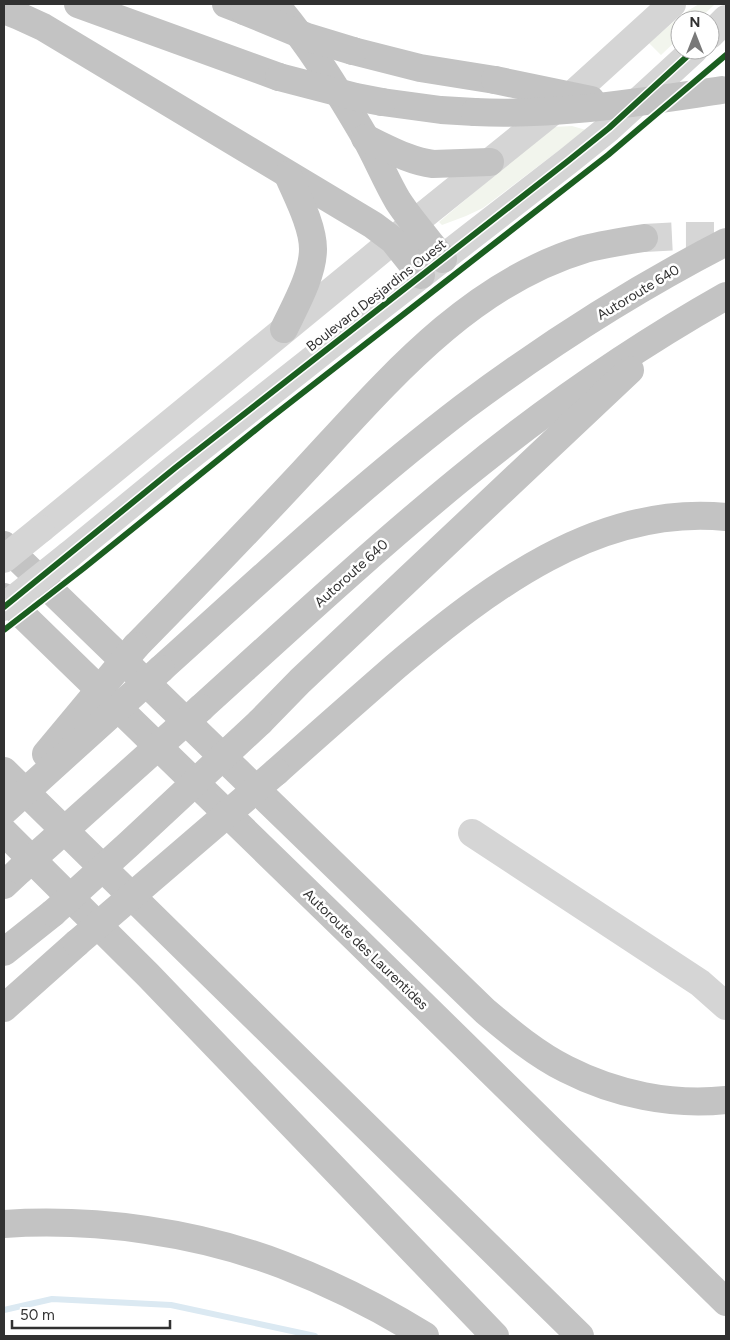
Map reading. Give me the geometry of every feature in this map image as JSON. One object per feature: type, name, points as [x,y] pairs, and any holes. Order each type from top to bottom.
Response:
[{"type":"highway","points":[[78,4],[279,77],[356,97],[441,110],[496,113],[542,112],[617,105],[724,90]]},
{"type":"highway","points":[[275,4],[318,61],[365,138],[397,199],[443,259]]},
{"type":"highway","points":[[235,8],[307,37],[353,51],[420,68],[495,80],[617,105]]},
{"type":"highway","points":[[4,10],[43,27],[373,225],[393,240],[421,275]]},
{"type":"highway","points":[[365,138],[404,156],[425,163],[490,162]]},
{"type":"highway","points":[[284,329],[307,278],[313,249],[311,232],[288,175]]},
{"type":"highway","points":[[4,804],[136,646],[236,544],[386,384],[434,339],[469,309],[529,272],[584,250],[644,238]]},
{"type":"highway","name":"Autoroute 640","points":[[4,811],[338,511],[464,407],[603,312],[726,242]]},
{"type":"highway","name":"Autoroute 640","points":[[12,878],[364,561],[464,475],[584,384],[681,322],[726,296]]},
{"type":"highway","points":[[4,952],[53,913],[90,880],[260,722],[300,681],[681,322]]},
{"type":"highway","points":[[4,1008],[358,699],[448,624],[504,584],[546,558],[590,537],[633,523],[680,516],[726,517]]},
{"type":"highway","points":[[4,545],[356,887],[508,1030],[566,1069],[607,1086],[671,1100],[695,1102],[726,1100]]},
{"type":"highway","name":"Autoroute des Laurentides","points":[[4,598],[356,939],[726,1302]]},
{"type":"highway","points":[[4,771],[580,1336]]},
{"type":"highway","points":[[4,832],[168,996],[495,1336]]},
{"type":"highway","points":[[4,1224],[89,1224],[154,1232],[224,1247],[281,1264],[319,1280],[374,1307],[425,1336]]},
{"type":"street","points":[[4,559],[414,222],[563,103],[672,4]]},
{"type":"street","name":"Boulevard Desjardins Ouest","points":[[4,607],[175,468],[609,128],[683,60]]},
{"type":"street","points":[[472,833],[700,983],[726,1006]]},
{"type":"shaded area","points":[[699,4],[715,4],[709,10],[689,10]]},
{"type":"shaded area","points":[[670,25],[670,46],[661,55],[649,43]]},
{"type":"shaded area","points":[[572,126],[586,130],[483,208],[442,225],[439,222],[552,127]]},
{"type":"waterway","points":[[4,1310],[52,1299],[171,1305],[315,1336]]},
{"type":"tunnel","points":[[644,238],[726,236]]},
{"type":"cycle path","points":[[4,630],[264,423],[608,155],[726,55]]},
{"type":"cycle path","points":[[4,607],[175,468],[609,128],[683,60]]}]
